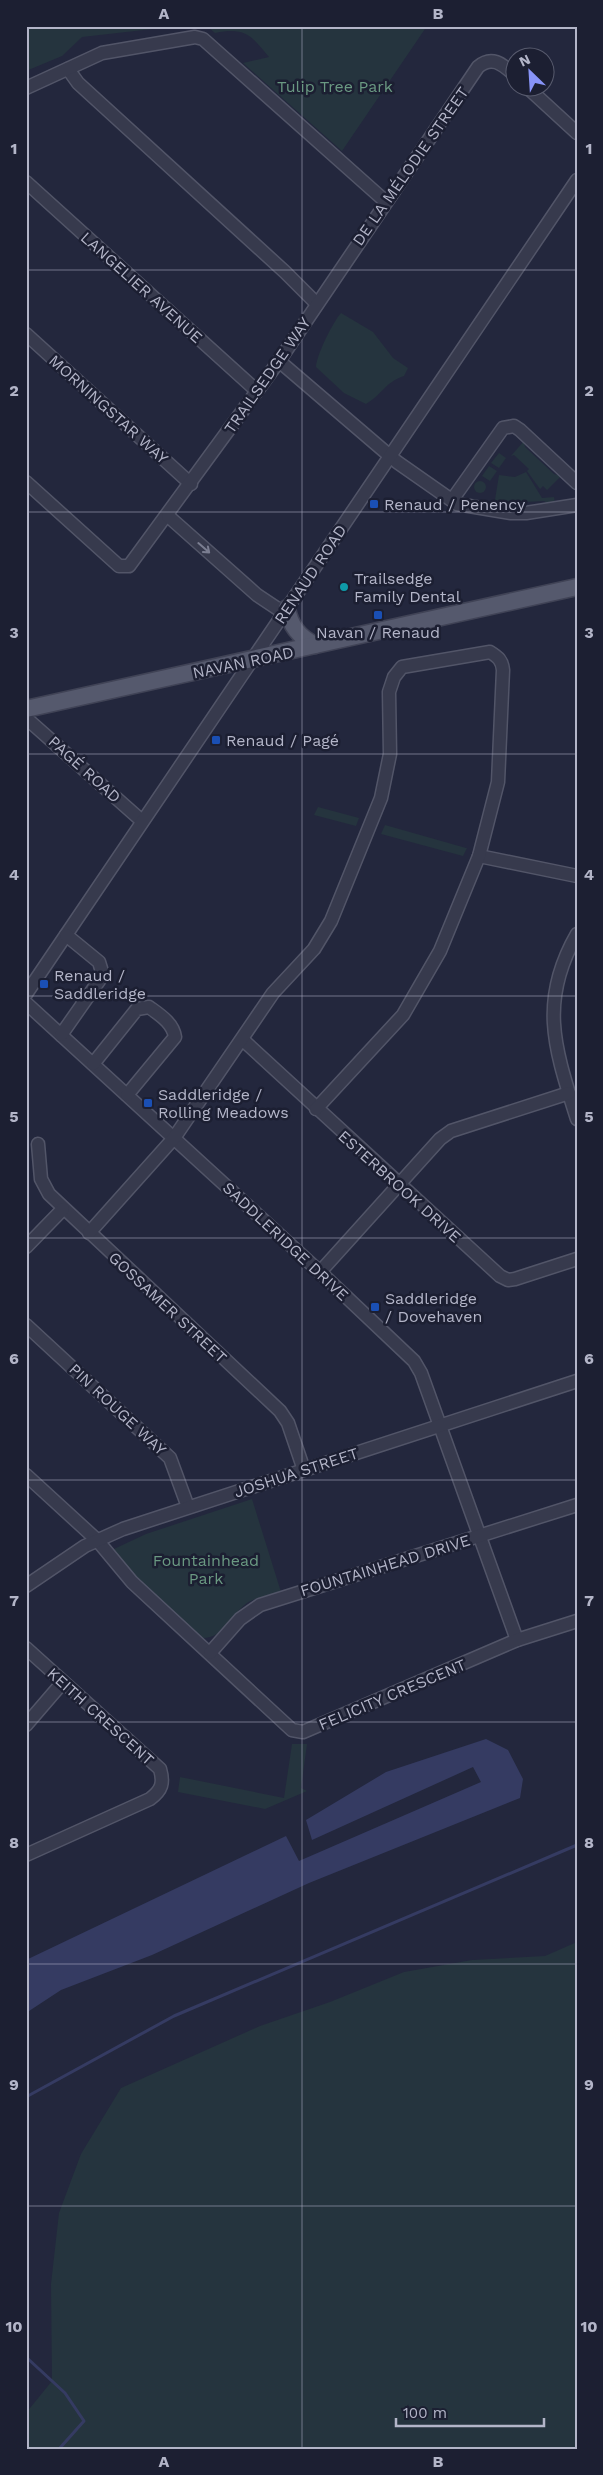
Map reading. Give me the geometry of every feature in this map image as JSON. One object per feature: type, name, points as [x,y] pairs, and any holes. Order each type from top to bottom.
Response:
[{"type":"main road","name":"NAVAN ROAD","points":[[26,710],[577,587]]},
{"type":"main road","points":[[286,611],[297,632],[315,646]]},
{"type":"street","points":[[26,88],[102,53],[125,47],[195,37],[203,39],[385,201]]},
{"type":"street","name":"DE LA MÉLODIE STREET","points":[[316,304],[478,66],[489,60],[497,61],[506,68]]},
{"type":"street","name":"TRAILSEDGE WAY","points":[[26,482],[122,568],[129,566],[168,516],[279,361],[316,304],[285,272],[78,83],[68,68]]},
{"type":"street","points":[[539,98],[577,132]]},
{"type":"street","name":"LANGELIER AVENUE","points":[[26,182],[257,391]]},
{"type":"street","name":"RENAUD ROAD","points":[[26,994],[389,456],[574,189]]},
{"type":"street","name":"MORNINGSTAR WAY","points":[[26,334],[191,484]]},
{"type":"street","points":[[279,361],[389,456],[457,504],[511,513],[526,513],[577,505]]},
{"type":"street","points":[[452,500],[503,428],[507,426],[520,430],[577,483]]},
{"type":"street","points":[[168,516],[257,595],[286,611]]},
{"type":"street","points":[[89,1233],[174,1138],[274,993],[314,949],[331,921],[381,798],[390,754],[390,692],[394,677],[402,668],[490,652],[498,657],[503,670],[498,782],[479,856],[440,952],[416,995],[403,1015],[316,1109]]},
{"type":"street","name":"PAGÉ ROAD","points":[[26,718],[142,821]]},
{"type":"street","points":[[479,856],[577,876]]},
{"type":"street","points":[[577,934],[561,969],[553,1009],[556,1049],[577,1119]]},
{"type":"street","points":[[61,1034],[103,975],[99,962],[66,936]]},
{"type":"street","name":"SADDLERIDGE DRIVE","points":[[26,1003],[320,1272],[414,1361],[421,1373],[517,1640]]},
{"type":"street","points":[[93,1064],[137,1009],[149,1007],[162,1016],[174,1029],[176,1037],[127,1095]]},
{"type":"street","name":"ESTERBROOK DRIVE","points":[[243,1040],[500,1276],[508,1280],[577,1259]]},
{"type":"street","points":[[320,1272],[400,1186],[440,1139],[451,1130],[569,1093]]},
{"type":"street","name":"GOSSAMER STREET","points":[[38,1144],[38,1163],[41,1179],[49,1194],[280,1411],[288,1423],[304,1470]]},
{"type":"street","points":[[26,1247],[63,1209]]},
{"type":"street","name":"PIN ROUGE WAY","points":[[26,1325],[170,1458],[188,1508]]},
{"type":"street","name":"JOSHUA STREET","points":[[26,1586],[68,1557],[97,1540],[188,1508],[577,1381]]},
{"type":"street","name":"FELICITY CRESCENT","points":[[26,1475],[97,1540],[132,1582],[292,1730],[303,1732],[517,1640],[577,1621]]},
{"type":"street","name":"FOUNTAINHEAD DRIVE","points":[[210,1653],[240,1619],[260,1605],[577,1505]]},
{"type":"street","name":"KEITH CRESCENT","points":[[26,1648],[160,1769],[163,1780],[160,1791],[150,1799],[26,1854]]},
{"type":"street","points":[[26,1725],[63,1682]]},
{"type":"green space","points":[[26,26],[179,26],[82,37],[62,56],[26,71]]},
{"type":"green space","name":"Tulip Tree Park","points":[[207,26],[427,26],[342,151],[243,63],[269,57],[252,38],[247,34],[234,31],[215,33]]},
{"type":"green space","points":[[341,313],[373,332],[393,358],[408,368],[404,376],[392,382],[366,404],[344,393],[316,367],[326,338]]},
{"type":"green space","points":[[524,441],[525,447],[554,474],[561,476],[547,490],[543,486],[540,489],[527,471],[529,469],[514,455],[511,456]]},
{"type":"green space","points":[[499,453],[506,458],[499,468],[491,463]]},
{"type":"green space","points":[[489,466],[497,471],[490,481],[482,476]]},
{"type":"green space","points":[[526,472],[542,498],[554,497],[555,503],[549,504],[544,501],[504,503],[500,507],[494,506],[499,475],[515,477]]},
{"type":"green space","points":[[478,481],[482,481],[486,487],[482,493],[478,493],[474,489],[474,485]]},
{"type":"green space","points":[[318,807],[359,818],[356,826],[314,815]]},
{"type":"green space","points":[[385,825],[467,848],[463,856],[381,834]]},
{"type":"green space","name":"Fountainhead Park","points":[[252,1499],[281,1592],[247,1603],[222,1631],[216,1635],[201,1638],[117,1558],[114,1549],[146,1534]]},
{"type":"green space","points":[[292,1744],[307,1744],[301,1788],[307,1791],[265,1809],[178,1792],[180,1777],[284,1798]]},
{"type":"green space","points":[[577,1942],[577,2449],[26,2449],[26,2413],[52,2381],[51,2284],[59,2213],[81,2154],[121,2088],[260,2026],[330,2002],[404,1972],[472,1960],[545,1956]]},
{"type":"water","points":[[486,1739],[508,1750],[523,1779],[520,1798],[309,1883],[152,1955],[61,1990],[26,2013],[26,1960],[286,1836],[299,1861],[481,1782],[473,1767],[312,1840],[306,1820],[386,1772]]},
{"type":"waterway","points":[[26,2097],[174,2016],[577,1845]]},
{"type":"waterway","points":[[26,2357],[65,2393],[84,2421],[59,2449]]},
{"type":"place","name":"Renaud / Penency","points":[[374,504]]},
{"type":"place","name":"Trailsedge Family Dental","points":[[344,587]]},
{"type":"place","name":"Navan / Renaud","points":[[378,615]]},
{"type":"place","name":"Renaud / Pagé","points":[[216,740]]},
{"type":"place","name":"Renaud / Saddleridge","points":[[44,984]]},
{"type":"place","name":"Saddleridge / Rolling Meadows","points":[[148,1103]]},
{"type":"place","name":"Saddleridge / Dovehaven","points":[[375,1307]]}]
